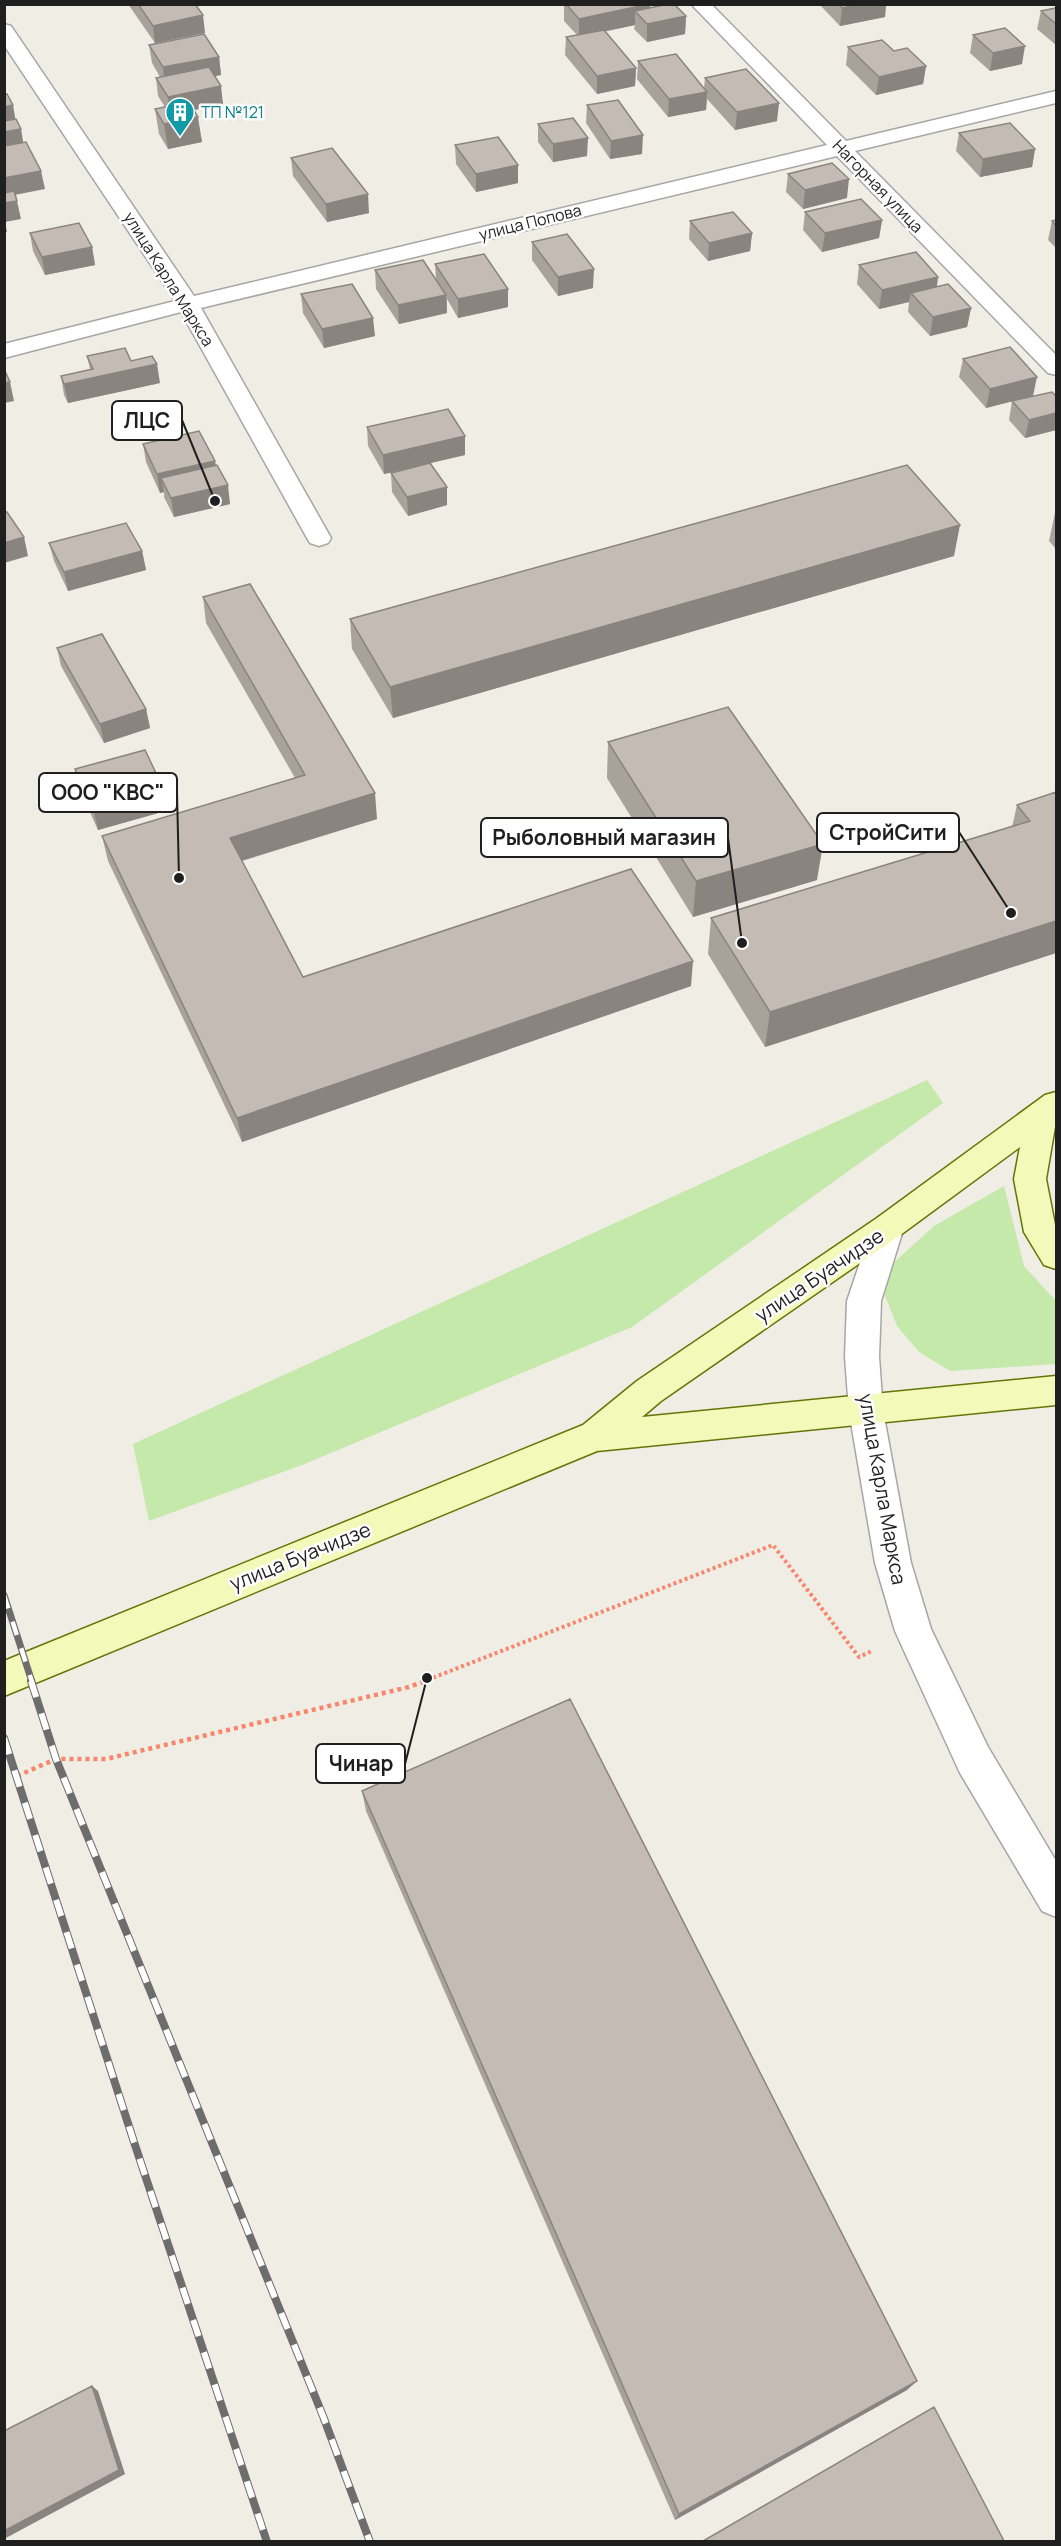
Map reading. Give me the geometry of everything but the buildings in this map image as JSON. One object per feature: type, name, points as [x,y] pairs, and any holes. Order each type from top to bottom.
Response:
[{"type":"main road","name":"улица Буачидзе","points":[[595,1436],[649,1391],[888,1227],[1049,1109]]},
{"type":"main road","name":"улица Буачидзе","points":[[1049,1109],[1030,1179],[1040,1232],[1056,1256]]},
{"type":"main road","name":"улица Буачидзе","points":[[4,1679],[595,1436],[1056,1391]]},
{"type":"street","name":"Нагорная улица","points":[[700,4],[1056,368]]},
{"type":"street","name":"улица Карла Маркса","points":[[4,30],[189,304],[319,538]]},
{"type":"street","name":"улица Попова","points":[[4,351],[189,304],[1056,97]]},
{"type":"street","name":"улица Карла Маркса","points":[[888,1227],[864,1301],[862,1357],[866,1411],[893,1563],[913,1631],[974,1760],[1056,1898]]},
{"type":"path","points":[[17,1776],[56,1759],[106,1759],[409,1687],[773,1545],[859,1657],[913,1631]]},
{"type":"green space","points":[[927,1080],[943,1103],[632,1327],[302,1465],[149,1521],[133,1444]]},
{"type":"green space","points":[[1004,1186],[1024,1266],[1056,1301],[1056,1364],[950,1371],[919,1352],[897,1326],[885,1296],[889,1267],[934,1226]]},
{"type":"railway","points":[[4,1595],[32,1682]]},
{"type":"railway","points":[[31,1681],[56,1759],[323,2416],[370,2542]]},
{"type":"railway","points":[[4,1738],[134,2142],[267,2542]]},
{"type":"place","name":"ТП №121","points":[[180,138]]},
{"type":"place","name":"ЛЦС","points":[[215,501]]},
{"type":"place","name":"ООО \"КВС\"","points":[[179,878]]},
{"type":"place","name":"СтройСити","points":[[1011,913]]},
{"type":"place","name":"Рыболовный магазин","points":[[742,943]]},
{"type":"place","name":"Чинар","points":[[427,1678]]}]
